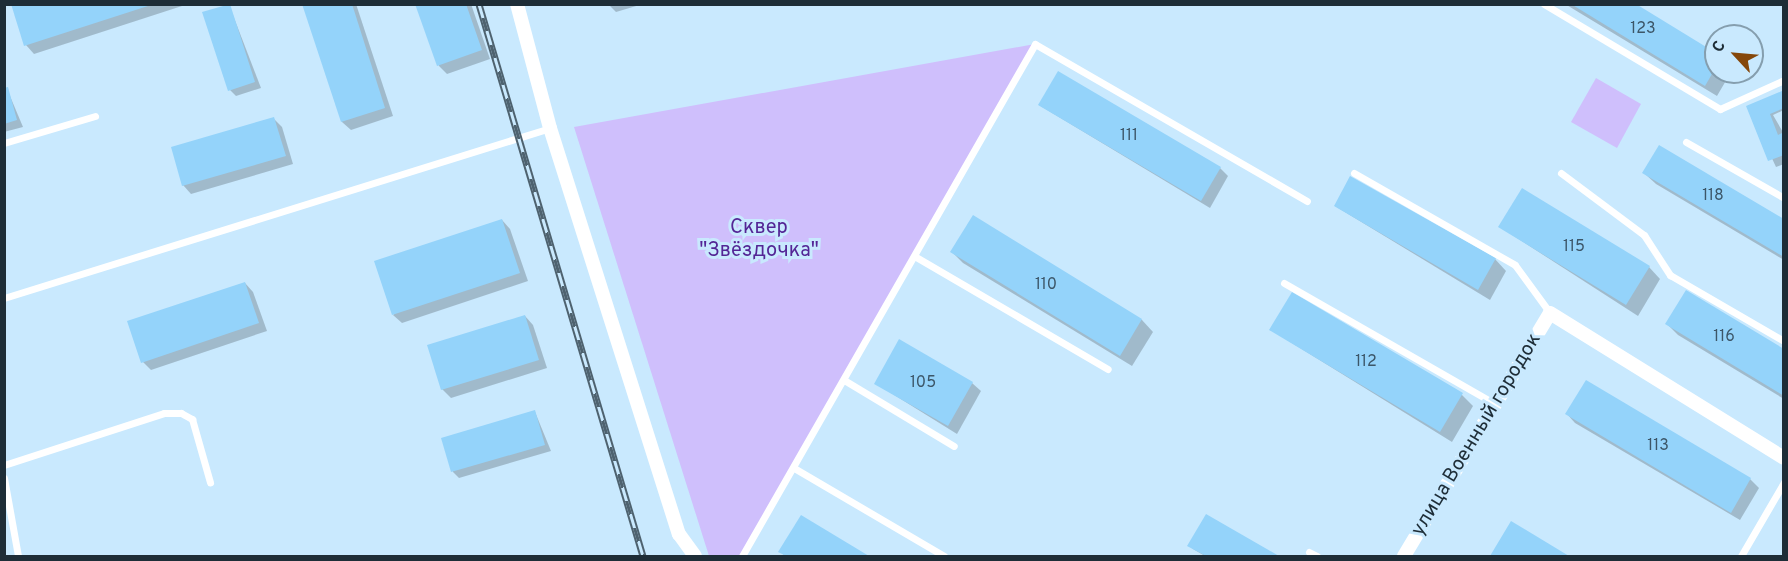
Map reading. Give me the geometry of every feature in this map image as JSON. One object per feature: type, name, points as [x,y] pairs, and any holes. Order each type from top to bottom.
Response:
[{"type":"street","points":[[517,4],[550,128],[679,534],[695,556]]},
{"type":"street","points":[[1550,313],[1784,458]]},
{"type":"street","name":"улица Военный городок","points":[[1404,556],[1550,313]]},
{"type":"lane","points":[[1544,4],[1720,109],[1784,80]]},
{"type":"lane","points":[[742,556],[916,257],[1035,44],[1307,201]]},
{"type":"lane","points":[[4,143],[95,116]]},
{"type":"lane","points":[[4,298],[550,128]]},
{"type":"lane","points":[[1686,142],[1784,198]]},
{"type":"lane","points":[[1354,173],[1515,265],[1550,313]]},
{"type":"lane","points":[[1561,173],[1644,235],[1670,275],[1784,341]]},
{"type":"lane","points":[[916,257],[1108,369]]},
{"type":"lane","points":[[1284,283],[1495,404]]},
{"type":"lane","points":[[844,380],[954,446]]},
{"type":"lane","points":[[4,465],[164,412],[181,413],[192,419],[210,482]]},
{"type":"lane","points":[[794,468],[944,556]]},
{"type":"lane","points":[[4,478],[18,556]]},
{"type":"lane","points":[[1741,556],[1784,482]]},
{"type":"lane","points":[[1309,552],[1317,556]]},
{"type":"green space","name":"Сквер \"Звёздочка\"","points":[[1035,44],[742,556],[709,556],[574,127]]},
{"type":"green space","points":[[1596,78],[1641,104],[1617,148],[1571,122]]},
{"type":"building","points":[[11,4],[151,4],[151,5],[24,46]]},
{"type":"building","points":[[230,4],[255,82],[228,91],[202,12]]},
{"type":"building","points":[[302,4],[352,4],[385,108],[341,122]]},
{"type":"building","points":[[415,4],[466,4],[482,50],[437,66]]},
{"type":"building","points":[[1571,4],[1636,4],[1704,46],[1705,86]]},
{"type":"building","points":[[1058,71],[1221,167],[1201,201],[1038,105]]},
{"type":"building","points":[[8,87],[17,120],[4,124],[4,88]]},
{"type":"building","points":[[1782,91],[1784,108],[1770,114],[1778,135],[1784,132],[1784,155],[1768,161],[1746,106]]},
{"type":"building","points":[[274,117],[286,156],[182,186],[171,147]]},
{"type":"building","points":[[1659,145],[1784,219],[1784,257],[1642,173]]},
{"type":"building","points":[[1350,176],[1496,258],[1478,290],[1334,206]]},
{"type":"building","points":[[1522,188],[1650,266],[1626,305],[1498,227]]},
{"type":"building","points":[[973,215],[1142,319],[1120,356],[950,252]]},
{"type":"building","points":[[502,219],[520,273],[392,315],[374,261]]},
{"type":"building","points":[[245,282],[259,323],[141,363],[127,321]]},
{"type":"building","points":[[1686,290],[1784,349],[1784,396],[1665,324]]},
{"type":"building","points":[[1292,292],[1463,393],[1440,432],[1269,330]]},
{"type":"building","points":[[525,315],[539,360],[441,390],[427,345]]},
{"type":"building","points":[[899,339],[973,382],[948,426],[874,384]]},
{"type":"building","points":[[1586,380],[1751,478],[1731,513],[1565,414]]},
{"type":"building","points":[[535,410],[545,445],[451,472],[441,438]]},
{"type":"building","points":[[1206,514],[1279,556],[1206,556],[1187,546]]},
{"type":"building","points":[[801,515],[869,556],[786,556],[778,552]]},
{"type":"building","points":[[1511,521],[1569,556],[1490,556]]},
{"type":"railway","points":[[479,4],[643,556]]}]
